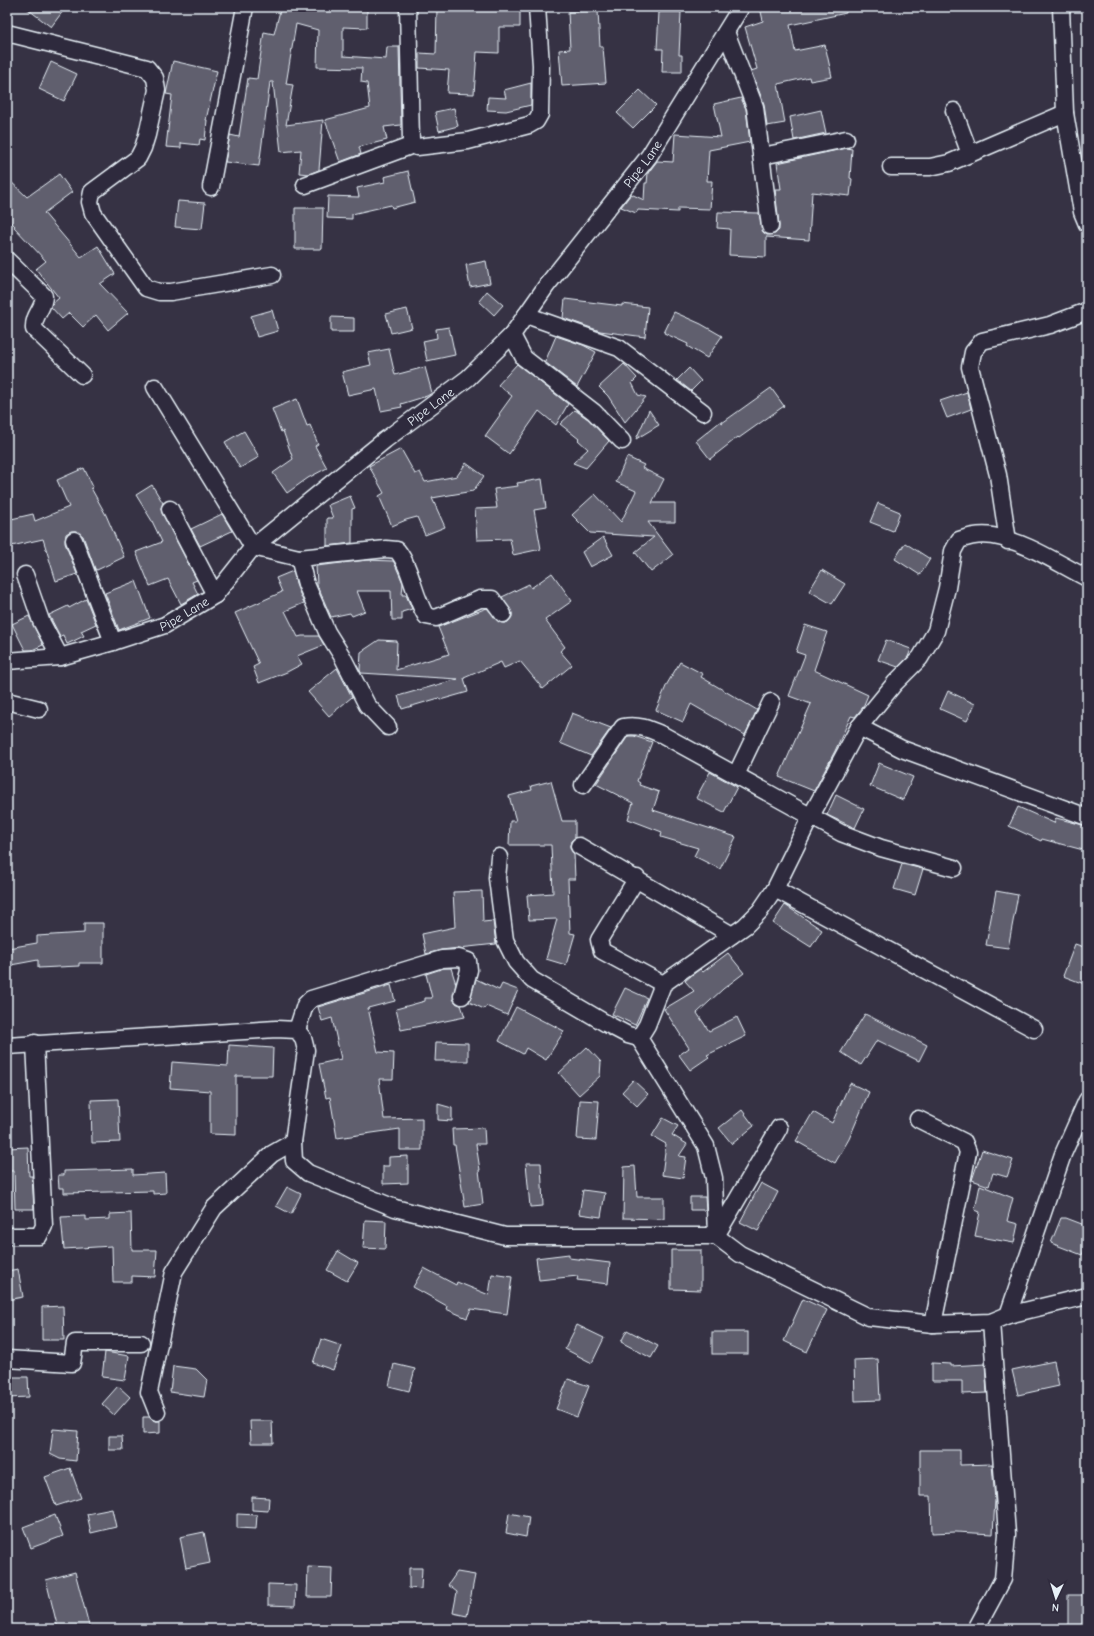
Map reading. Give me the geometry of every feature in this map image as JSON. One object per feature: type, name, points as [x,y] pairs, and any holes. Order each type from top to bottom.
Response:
[{"type":"street","points":[[211,186],[246,7]]},
{"type":"street","points":[[408,7],[410,118],[411,140],[413,145]]},
{"type":"street","points":[[305,185],[413,145],[417,147],[468,141],[529,125],[536,121],[540,114],[542,65],[537,7]]},
{"type":"street","name":"Pipe Lane","points":[[7,661],[60,657],[113,642],[165,625],[215,595],[253,547],[385,440],[468,378],[512,335],[548,285],[649,156],[741,7]]},
{"type":"street","points":[[1061,7],[1065,113],[1082,212],[1087,224]]},
{"type":"street","points":[[726,32],[755,107],[770,226]]},
{"type":"street","points":[[7,33],[147,68],[155,78],[157,90],[148,135],[138,158],[92,192],[90,202],[93,213],[146,288],[159,292],[171,292],[272,275]]},
{"type":"street","points":[[954,111],[970,154]]},
{"type":"street","points":[[891,167],[930,167],[948,163],[1065,113]]},
{"type":"street","points":[[762,156],[846,139]]},
{"type":"street","points":[[7,260],[44,296],[44,302],[33,320],[34,328],[82,375]]},
{"type":"street","points":[[1008,541],[998,475],[970,367],[973,352],[982,341],[1050,325],[1087,311]]},
{"type":"street","points":[[526,315],[619,348],[703,412]]},
{"type":"street","points":[[512,335],[524,358],[594,412],[622,441]]},
{"type":"street","points":[[155,387],[253,547],[299,558],[386,549],[397,550],[404,558],[420,606],[426,616],[436,618],[480,599],[492,599],[503,614]]},
{"type":"street","points":[[170,509],[215,595]]},
{"type":"street","points":[[639,1038],[647,1026],[663,984],[745,926],[775,889],[811,816],[859,727],[895,683],[920,658],[936,631],[947,588],[953,551],[959,540],[974,535],[993,536],[1026,546],[1087,578]]},
{"type":"street","points":[[74,540],[113,642]]},
{"type":"street","points":[[299,558],[306,584],[327,632],[342,656],[367,706],[388,727]]},
{"type":"street","points":[[26,575],[41,621],[60,657]]},
{"type":"street","points":[[7,701],[39,709]]},
{"type":"street","points":[[736,775],[771,702]]},
{"type":"street","points":[[583,785],[623,726],[633,725],[663,735],[841,833],[881,848],[954,868]]},
{"type":"street","points":[[859,727],[902,749],[1087,817]]},
{"type":"street","points":[[579,846],[637,878],[732,935]]},
{"type":"street","points":[[499,857],[497,878],[505,940],[516,962],[532,980],[607,1024],[628,1035],[639,1038],[706,1146],[714,1178],[716,1236]]},
{"type":"street","points":[[637,878],[599,940],[600,946],[602,951],[663,984]]},
{"type":"street","points":[[775,889],[1034,1029]]},
{"type":"street","points":[[297,1030],[305,1005],[311,999],[442,959],[459,958],[468,961],[469,970],[462,996]]},
{"type":"street","points":[[7,1046],[35,1043],[276,1029],[297,1030]]},
{"type":"street","points":[[297,1030],[303,1038],[306,1050],[293,1142],[294,1161],[308,1173],[394,1208],[505,1236],[716,1236],[740,1254],[869,1317],[933,1324],[991,1322],[1008,1315],[1087,1296]]},
{"type":"street","points":[[11,1236],[39,1236],[44,1226],[35,1043]]},
{"type":"street","points":[[1008,1315],[1063,1154],[1087,1100]]},
{"type":"street","points":[[918,1119],[964,1142],[968,1152],[933,1324]]},
{"type":"street","points":[[716,1236],[779,1128]]},
{"type":"street","points":[[157,1412],[149,1392],[174,1272],[214,1208],[272,1154],[293,1142]]},
{"type":"street","points":[[976,1629],[1003,1579],[1007,1534],[991,1322]]},
{"type":"street","points":[[7,1359],[72,1363],[75,1343],[141,1343]]},
{"type":"building","points":[[25,7],[66,7],[51,27]]},
{"type":"building","points":[[281,7],[367,7],[367,28],[343,27],[343,56],[386,59],[387,47],[399,47],[401,125],[384,127],[387,140],[359,147],[361,154],[340,162],[325,120],[370,108],[367,83],[361,82],[362,68],[317,67],[318,30],[296,24],[286,84],[293,85],[286,125],[323,120],[319,170],[309,174],[299,173],[301,150],[281,152],[273,82],[270,82],[259,166],[225,162],[230,135],[239,137],[248,78],[257,79],[264,32],[274,34]]},
{"type":"building","points":[[437,7],[459,7],[459,10],[520,10],[520,27],[499,27],[499,53],[477,52],[474,94],[447,93],[449,70],[419,68],[419,53],[436,54]]},
{"type":"building","points":[[760,7],[846,7],[846,13],[790,25],[795,51],[825,45],[832,77],[810,81],[809,77],[778,84],[785,123],[767,126],[764,104],[751,71],[757,69],[745,27],[763,21]]},
{"type":"building","points":[[598,11],[600,47],[603,47],[606,83],[562,86],[559,50],[570,49],[568,12]]},
{"type":"building","points":[[659,12],[681,12],[679,55],[682,55],[682,72],[662,72],[663,49],[657,49]]},
{"type":"building","points":[[173,61],[217,71],[206,120],[205,140],[200,139],[199,145],[181,143],[181,148],[166,147],[172,95],[166,94]]},
{"type":"building","points":[[51,62],[77,74],[64,101],[39,89]]},
{"type":"building","points":[[531,83],[531,105],[506,111],[487,110],[488,97],[506,98],[504,90]]},
{"type":"building","points":[[640,90],[656,105],[633,128],[617,113]]},
{"type":"building","points":[[741,98],[746,109],[750,142],[709,150],[707,181],[712,181],[710,209],[678,208],[678,212],[638,210],[636,213],[621,207],[631,194],[644,200],[645,183],[647,183],[648,173],[657,161],[673,162],[675,134],[721,137],[714,104]]},
{"type":"building","points":[[454,108],[458,126],[439,131],[435,112]]},
{"type":"building","points":[[821,110],[826,133],[794,140],[790,117]]},
{"type":"building","points":[[847,148],[852,149],[850,178],[852,179],[850,196],[812,192],[809,240],[766,237],[766,257],[729,255],[730,229],[717,228],[718,212],[759,213],[763,232],[767,235],[775,234],[779,230],[779,225],[775,189],[781,189],[777,163]]},
{"type":"building","points":[[408,171],[415,202],[392,208],[391,205],[352,214],[352,219],[327,218],[328,196],[359,197],[357,188],[385,182],[384,177]]},
{"type":"building","points":[[59,174],[72,192],[44,213],[81,257],[98,246],[115,274],[100,284],[128,313],[108,330],[96,315],[83,327],[69,313],[62,319],[51,307],[52,304],[59,298],[36,269],[46,261],[7,218],[7,178],[27,197]]},
{"type":"building","points":[[178,201],[205,203],[202,229],[175,227]]},
{"type":"building","points":[[295,208],[323,208],[322,249],[295,249]]},
{"type":"building","points":[[486,261],[490,283],[470,287],[466,265]]},
{"type":"building","points":[[487,291],[503,305],[494,315],[479,301]]},
{"type":"building","points":[[565,299],[622,306],[622,304],[648,307],[645,337],[600,331],[563,318]]},
{"type":"building","points":[[407,309],[412,328],[391,333],[386,314]]},
{"type":"building","points":[[272,310],[278,331],[257,337],[251,316]]},
{"type":"building","points":[[674,312],[701,324],[722,336],[707,358],[687,346],[688,344],[664,333]]},
{"type":"building","points":[[331,317],[354,318],[354,332],[331,332]]},
{"type":"building","points":[[449,327],[455,355],[427,361],[423,341],[437,338],[436,329]]},
{"type":"building","points":[[556,336],[583,345],[596,352],[577,387],[545,362]]},
{"type":"building","points":[[389,349],[395,375],[425,367],[432,393],[401,404],[402,407],[381,411],[376,389],[348,395],[342,372],[371,365],[368,353]]},
{"type":"building","points":[[517,364],[568,404],[556,425],[539,411],[509,454],[485,436],[512,396],[498,385]]},
{"type":"building","points":[[624,364],[637,378],[632,383],[638,395],[646,397],[625,422],[608,396],[599,387]]},
{"type":"building","points":[[689,368],[701,381],[691,391],[677,380]]},
{"type":"building","points":[[771,388],[784,406],[739,438],[738,437],[710,459],[696,441],[721,421],[722,423]]},
{"type":"building","points":[[967,392],[971,409],[947,418],[940,401]]},
{"type":"building","points":[[297,399],[307,426],[310,425],[318,444],[315,446],[327,468],[308,478],[287,493],[273,473],[293,459],[283,431],[281,432],[272,409]]},
{"type":"building","points":[[575,410],[588,419],[609,441],[586,468],[573,463],[588,449],[578,440],[579,439],[560,424]]},
{"type":"building","points":[[649,410],[659,425],[636,439]]},
{"type":"building","points":[[244,431],[259,457],[240,468],[225,442]]},
{"type":"building","points":[[401,449],[415,474],[420,472],[425,482],[457,476],[466,463],[484,476],[473,491],[432,498],[445,527],[425,535],[417,517],[392,526],[379,496],[384,493],[369,466]]},
{"type":"building","points":[[627,457],[644,465],[642,468],[664,479],[652,503],[675,503],[675,522],[648,522],[673,555],[651,572],[635,552],[654,537],[590,533],[572,515],[595,494],[621,522],[636,491],[616,482]]},
{"type":"building","points":[[84,468],[93,487],[91,488],[106,515],[124,557],[97,570],[95,569],[83,536],[76,531],[71,531],[66,534],[65,543],[77,574],[56,581],[43,539],[7,547],[7,520],[33,514],[35,521],[69,507],[57,480]]},
{"type":"building","points":[[542,479],[546,508],[534,510],[541,549],[513,555],[510,539],[477,540],[475,509],[497,508],[494,489],[518,486],[517,483]]},
{"type":"building","points":[[152,485],[163,503],[161,508],[162,513],[197,580],[192,582],[198,594],[181,604],[168,579],[150,586],[136,552],[162,542],[152,521],[136,495]]},
{"type":"building","points":[[350,496],[355,508],[352,509],[352,543],[327,546],[327,518],[333,518],[328,505]]},
{"type":"building","points":[[878,503],[900,512],[893,531],[870,522]]},
{"type":"building","points":[[222,514],[232,531],[200,546],[191,529]]},
{"type":"building","points":[[603,537],[613,555],[590,567],[582,552]]},
{"type":"building","points":[[905,543],[930,559],[920,575],[895,559]]},
{"type":"building","points":[[367,560],[394,562],[403,583],[402,595],[406,595],[412,609],[402,612],[402,620],[392,620],[391,591],[357,591],[365,611],[352,616],[350,613],[331,617],[317,585],[316,566]]},
{"type":"building","points":[[822,570],[845,584],[832,604],[809,591]]},
{"type":"building","points":[[293,571],[297,587],[304,603],[285,611],[298,637],[319,636],[324,645],[297,656],[302,664],[287,672],[259,683],[253,667],[259,664],[235,613],[282,592],[276,578]]},
{"type":"building","points":[[552,573],[572,601],[545,620],[565,647],[560,651],[572,665],[543,689],[520,661],[504,668],[501,662],[464,678],[468,692],[440,700],[439,698],[402,709],[398,696],[458,679],[361,673],[361,652],[379,640],[397,641],[396,670],[449,654],[438,627],[487,608],[499,622],[508,622],[512,617],[512,613],[502,597],[529,584],[531,588]]},
{"type":"building","points":[[136,581],[150,618],[119,630],[105,593]]},
{"type":"building","points":[[86,599],[96,624],[81,631],[84,636],[67,644],[63,635],[60,636],[49,615],[68,606],[69,608]]},
{"type":"building","points":[[29,616],[43,645],[32,650],[25,650],[12,624]]},
{"type":"building","points":[[805,625],[827,632],[814,670],[868,695],[863,707],[855,717],[851,716],[814,791],[779,777],[811,704],[789,696],[805,655],[796,652]]},
{"type":"building","points":[[886,640],[911,649],[908,657],[898,667],[878,660]]},
{"type":"building","points":[[680,662],[703,674],[701,677],[757,710],[745,735],[691,704],[683,722],[656,710],[667,684]]},
{"type":"building","points":[[337,668],[352,697],[329,716],[308,692]]},
{"type":"building","points":[[948,691],[975,704],[967,721],[940,709]]},
{"type":"building","points":[[572,713],[611,728],[591,756],[560,743]]},
{"type":"building","points":[[628,736],[634,736],[652,742],[637,781],[640,783],[639,785],[659,792],[653,810],[736,837],[720,869],[694,856],[698,848],[661,837],[662,832],[628,819],[633,803],[596,784]]},
{"type":"building","points":[[879,763],[913,777],[903,800],[870,786]]},
{"type":"building","points":[[710,772],[737,787],[724,812],[696,798]]},
{"type":"building","points":[[551,781],[562,821],[575,821],[575,838],[571,841],[570,846],[574,854],[575,879],[568,879],[570,933],[575,934],[566,965],[546,959],[557,919],[529,920],[527,895],[553,893],[551,845],[509,845],[510,821],[516,821],[509,796],[532,790],[531,786]]},
{"type":"building","points":[[836,795],[864,809],[855,828],[827,815]]},
{"type":"building","points":[[1018,807],[1054,823],[1056,818],[1087,826],[1087,851],[1042,839],[1041,841],[1009,826]]},
{"type":"building","points":[[902,864],[923,869],[915,895],[894,889]]},
{"type":"building","points":[[482,891],[483,922],[493,921],[496,944],[441,950],[426,954],[422,934],[455,927],[453,892]]},
{"type":"building","points":[[996,891],[1018,895],[1008,948],[986,945]]},
{"type":"building","points":[[785,905],[822,930],[811,947],[773,923]]},
{"type":"building","points":[[84,923],[103,923],[103,963],[79,963],[79,966],[38,968],[38,960],[11,965],[8,948],[37,943],[37,936],[84,933]]},
{"type":"building","points":[[1075,944],[1087,948],[1087,985],[1063,976]]},
{"type":"building","points":[[728,953],[744,973],[723,989],[697,1013],[709,1031],[737,1017],[746,1036],[707,1055],[709,1057],[690,1070],[679,1055],[689,1048],[664,1009],[694,991],[685,981],[700,969],[703,972]]},
{"type":"building","points":[[444,968],[451,968],[456,984],[453,999],[456,1003],[461,1005],[465,1017],[401,1030],[396,1009],[425,1001],[425,998],[432,998],[426,974]]},
{"type":"building","points":[[476,979],[499,990],[502,984],[518,990],[507,1015],[486,1006],[484,1009],[469,1002]]},
{"type":"building","points":[[391,985],[395,1001],[368,1008],[378,1052],[394,1053],[393,1079],[379,1079],[384,1119],[422,1118],[422,1150],[400,1150],[400,1129],[337,1138],[330,1097],[326,1098],[319,1064],[341,1059],[332,1018],[322,1021],[318,1007]]},
{"type":"building","points":[[625,988],[647,998],[635,1025],[612,1014]]},
{"type":"building","points":[[516,1007],[564,1031],[546,1060],[526,1048],[523,1054],[499,1041]]},
{"type":"building","points":[[865,1014],[927,1045],[919,1061],[877,1040],[861,1065],[841,1052]]},
{"type":"building","points":[[436,1042],[468,1043],[468,1061],[435,1061]]},
{"type":"building","points":[[229,1045],[273,1048],[272,1076],[236,1076],[236,1135],[210,1134],[210,1091],[170,1088],[172,1062],[228,1066]]},
{"type":"building","points":[[587,1047],[601,1062],[600,1076],[579,1095],[559,1073]]},
{"type":"building","points":[[633,1080],[648,1094],[637,1106],[622,1092]]},
{"type":"building","points":[[850,1083],[869,1092],[849,1139],[835,1163],[796,1141],[813,1112],[832,1123]]},
{"type":"building","points":[[118,1099],[120,1142],[92,1143],[91,1100]]},
{"type":"building","points":[[580,1100],[599,1101],[596,1140],[577,1139]]},
{"type":"building","points":[[438,1104],[452,1108],[452,1121],[438,1120]]},
{"type":"building","points":[[742,1110],[754,1126],[732,1144],[719,1128]]},
{"type":"building","points":[[663,1118],[678,1126],[672,1135],[687,1144],[679,1156],[686,1157],[683,1178],[662,1175],[666,1144],[652,1136]]},
{"type":"building","points":[[484,1128],[485,1144],[476,1144],[483,1204],[465,1207],[455,1145],[453,1145],[452,1129]]},
{"type":"building","points":[[28,1147],[29,1176],[32,1176],[34,1209],[15,1209],[14,1171],[7,1171],[7,1148]]},
{"type":"building","points":[[982,1150],[1013,1160],[1007,1177],[993,1173],[989,1186],[972,1180]]},
{"type":"building","points":[[408,1156],[408,1183],[383,1184],[383,1166],[389,1166],[389,1157]]},
{"type":"building","points":[[526,1163],[541,1163],[543,1206],[530,1207]]},
{"type":"building","points":[[635,1166],[637,1197],[664,1197],[664,1219],[623,1218],[624,1167]]},
{"type":"building","points":[[133,1169],[133,1175],[165,1173],[166,1193],[153,1194],[153,1191],[64,1193],[64,1188],[59,1188],[58,1175],[64,1175],[64,1171]]},
{"type":"building","points":[[761,1183],[778,1192],[758,1231],[740,1222]]},
{"type":"building","points":[[980,1185],[1013,1198],[1007,1221],[1018,1224],[1014,1243],[975,1236],[980,1212],[975,1210]]},
{"type":"building","points":[[287,1187],[301,1194],[291,1214],[276,1206]]},
{"type":"building","points":[[583,1190],[605,1193],[601,1217],[579,1214]]},
{"type":"building","points":[[690,1197],[705,1197],[706,1210],[690,1210]]},
{"type":"building","points":[[131,1213],[132,1250],[157,1250],[155,1277],[132,1276],[132,1282],[113,1282],[112,1246],[64,1249],[61,1217],[86,1216],[86,1220],[110,1219],[110,1214]]},
{"type":"building","points":[[1061,1218],[1066,1218],[1087,1226],[1087,1242],[1082,1255],[1051,1243]]},
{"type":"building","points":[[365,1220],[386,1221],[385,1249],[363,1248]]},
{"type":"building","points":[[671,1250],[701,1250],[701,1290],[671,1289]]},
{"type":"building","points":[[338,1251],[358,1263],[347,1281],[327,1270]]},
{"type":"building","points":[[569,1254],[569,1258],[610,1263],[608,1284],[577,1280],[578,1276],[539,1280],[536,1258]]},
{"type":"building","points":[[424,1268],[456,1285],[457,1282],[489,1295],[492,1274],[512,1277],[507,1314],[471,1309],[467,1318],[446,1309],[447,1306],[413,1287]]},
{"type":"building","points":[[18,1269],[23,1297],[7,1300],[7,1271]]},
{"type":"building","points":[[803,1299],[827,1310],[807,1352],[784,1341]]},
{"type":"building","points":[[63,1306],[64,1340],[42,1340],[42,1307]]},
{"type":"building","points":[[577,1325],[604,1338],[592,1363],[565,1349]]},
{"type":"building","points":[[627,1330],[658,1346],[651,1358],[621,1342]]},
{"type":"building","points":[[712,1332],[748,1332],[748,1354],[712,1354]]},
{"type":"building","points":[[321,1339],[342,1346],[333,1370],[313,1363]]},
{"type":"building","points":[[105,1352],[129,1356],[125,1380],[102,1377]]},
{"type":"building","points":[[878,1359],[880,1400],[855,1401],[854,1360]]},
{"type":"building","points":[[1054,1361],[1059,1386],[1018,1395],[1012,1370]]},
{"type":"building","points":[[932,1363],[951,1364],[951,1366],[985,1364],[987,1393],[962,1394],[962,1381],[932,1381]]},
{"type":"building","points":[[394,1364],[415,1369],[409,1391],[389,1386]]},
{"type":"building","points":[[173,1366],[196,1369],[207,1380],[204,1397],[170,1392]]},
{"type":"building","points":[[7,1377],[28,1377],[29,1397],[7,1398]]},
{"type":"building","points":[[568,1379],[589,1386],[577,1417],[556,1409]]},
{"type":"building","points":[[118,1386],[130,1397],[114,1415],[102,1404]]},
{"type":"building","points":[[143,1417],[149,1417],[155,1421],[160,1421],[160,1433],[143,1434]]},
{"type":"building","points":[[250,1421],[272,1421],[273,1443],[251,1443]]},
{"type":"building","points":[[53,1429],[78,1431],[76,1461],[60,1459],[50,1454]]},
{"type":"building","points":[[109,1436],[122,1436],[123,1450],[109,1450]]},
{"type":"building","points":[[920,1450],[960,1450],[960,1465],[992,1464],[995,1500],[993,1534],[956,1532],[932,1533],[931,1496],[920,1496]]},
{"type":"building","points":[[70,1468],[81,1498],[56,1506],[45,1477]]},
{"type":"building","points":[[252,1497],[269,1498],[268,1511],[252,1510]]},
{"type":"building","points":[[112,1509],[116,1527],[91,1533],[87,1514]]},
{"type":"building","points":[[509,1513],[529,1517],[526,1537],[506,1533]]},
{"type":"building","points":[[237,1514],[257,1515],[256,1529],[237,1528]]},
{"type":"building","points":[[55,1515],[63,1536],[31,1548],[23,1527]]},
{"type":"building","points":[[204,1532],[210,1563],[186,1568],[180,1537]]},
{"type":"building","points":[[308,1567],[332,1568],[331,1597],[307,1597]]},
{"type":"building","points":[[409,1568],[422,1568],[421,1589],[409,1588]]},
{"type":"building","points":[[75,1572],[90,1629],[58,1629],[46,1580]]},
{"type":"building","points":[[457,1572],[475,1575],[467,1616],[453,1613],[457,1592],[448,1585]]},
{"type":"building","points":[[268,1584],[296,1585],[295,1606],[268,1605]]},
{"type":"building","points":[[1068,1595],[1087,1595],[1087,1629],[1068,1629]]}]
